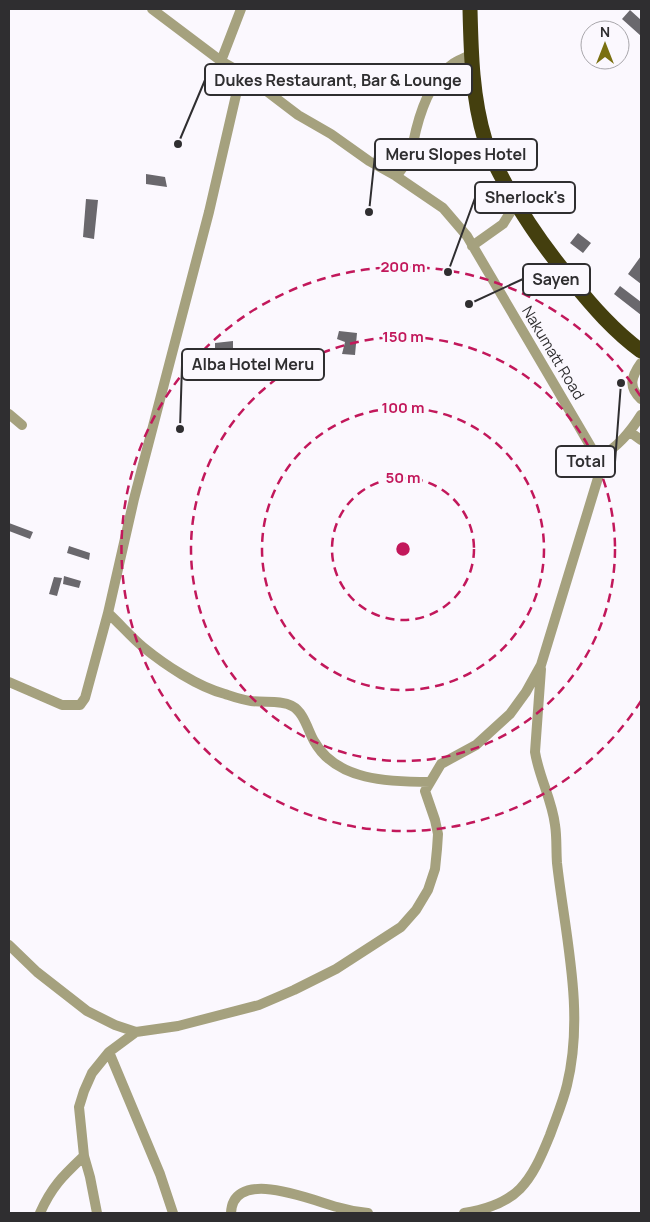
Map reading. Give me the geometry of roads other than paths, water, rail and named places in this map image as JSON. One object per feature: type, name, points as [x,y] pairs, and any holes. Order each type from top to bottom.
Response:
[{"type":"highway","points":[[470,9],[472,54],[480,120],[493,161],[516,203],[539,239],[586,299],[611,327],[641,351]]},
{"type":"street","name":"Nakumatt Road","points":[[152,9],[221,61],[244,74],[298,115],[331,134],[368,161],[396,176],[443,208],[455,220],[472,246],[602,457]]},
{"type":"street","points":[[221,61],[241,9]]},
{"type":"street","points":[[396,176],[405,167],[412,150],[419,119],[438,77],[454,63],[472,54]]},
{"type":"street","points":[[9,682],[62,705],[80,705],[85,698],[108,613],[134,499],[209,212],[236,96],[244,74]]},
{"type":"street","points":[[472,246],[503,224],[516,203]]},
{"type":"street","points":[[641,363],[632,381],[634,392],[641,399]]},
{"type":"street","points":[[9,414],[22,425]]},
{"type":"street","points":[[464,1213],[497,1205],[517,1193],[537,1166],[561,1107],[568,1083],[574,1040],[573,979],[568,931],[557,864],[556,826],[535,752],[541,665],[602,457],[618,446],[641,415]]},
{"type":"street","points":[[630,432],[641,440]]},
{"type":"street","points":[[108,613],[142,646],[165,663],[199,683],[223,694],[251,701],[292,706],[301,714],[318,748],[329,759],[340,766],[371,778],[397,782],[430,782]]},
{"type":"street","points":[[9,945],[37,972],[87,1011],[115,1025],[136,1032],[178,1026],[259,1005],[336,969],[401,927],[416,910],[428,890],[435,869],[438,834],[425,791],[441,764],[476,745],[510,714],[526,692],[541,665]]},
{"type":"street","points":[[98,1213],[84,1156],[79,1108],[92,1073],[109,1052],[136,1032]]},
{"type":"street","points":[[109,1052],[160,1174],[173,1213]]},
{"type":"street","points":[[40,1213],[48,1195],[60,1178],[84,1156]]},
{"type":"street","points":[[231,1213],[231,1208],[242,1194],[254,1189],[264,1188],[338,1208],[368,1213]]},
{"type":"place","name":"Dukes Restaurant, Bar & Lounge","points":[[178,144]]},
{"type":"place","name":"Meru Slopes Hotel","points":[[369,212]]},
{"type":"place","name":"Sherlock's","points":[[448,272]]},
{"type":"place","name":"Sayen","points":[[469,304]]},
{"type":"place","name":"Total","points":[[621,383]]},
{"type":"place","name":"Alba Hotel Meru","points":[[180,429]]}]
